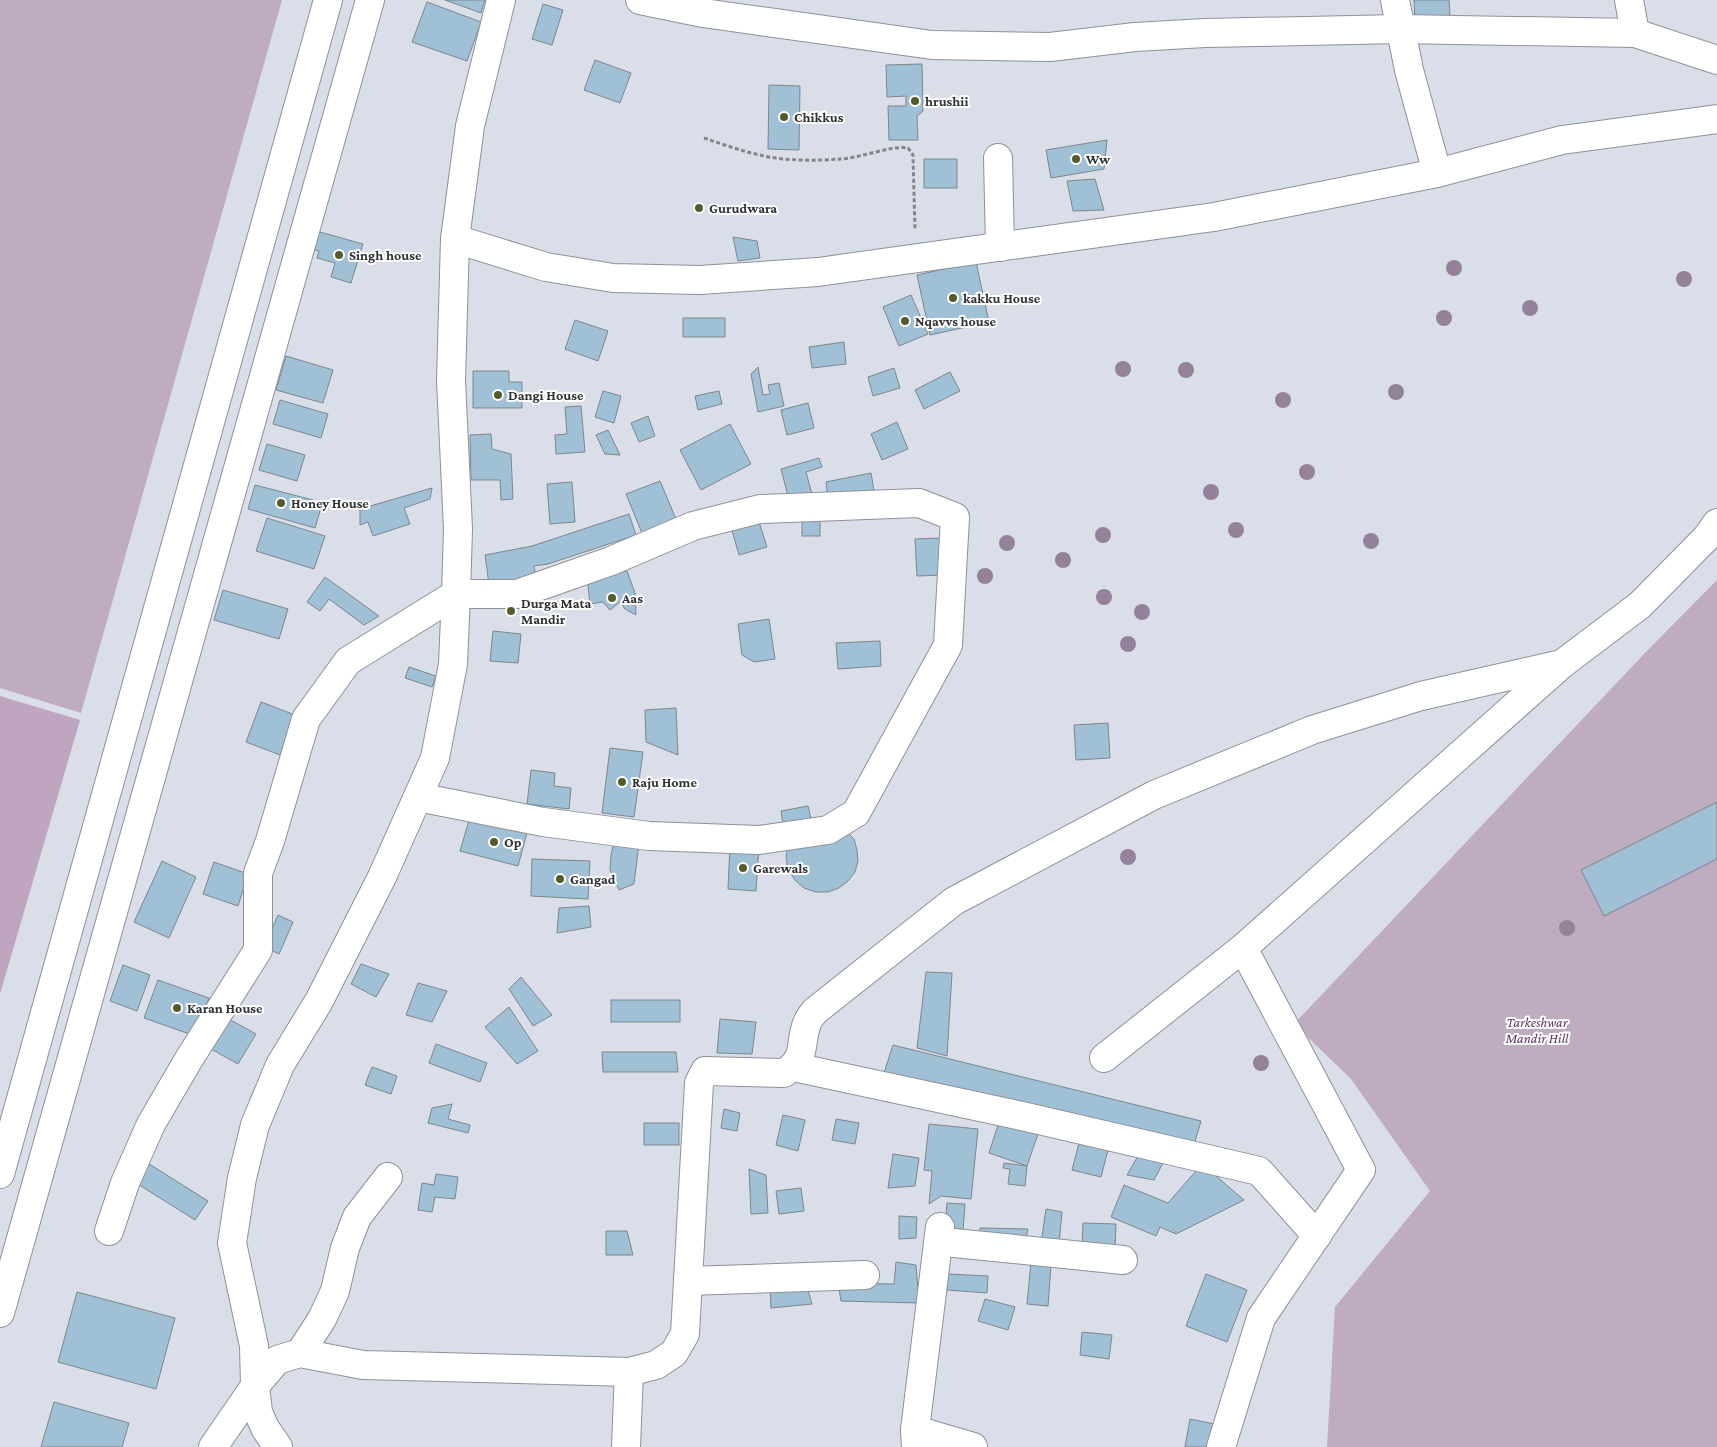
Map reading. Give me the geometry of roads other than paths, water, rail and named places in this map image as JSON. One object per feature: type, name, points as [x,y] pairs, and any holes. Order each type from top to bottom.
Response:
[{"type":"street","points":[[0,1174],[328,0]]},
{"type":"street","points":[[0,1313],[370,0]]},
{"type":"street","points":[[278,1447],[265,1428],[258,1412],[254,1346],[232,1243],[242,1178],[255,1125],[280,1065],[324,993],[382,877],[435,758],[453,664],[456,594],[458,529],[451,380],[456,239],[470,126],[501,0]]},
{"type":"street","points":[[640,0],[703,13],[932,45],[1050,47],[1135,37],[1205,33],[1400,29],[1636,33],[1717,60]]},
{"type":"street","points":[[1395,0],[1408,70],[1437,173]]},
{"type":"street","points":[[1629,0],[1636,33]]},
{"type":"street","points":[[456,239],[546,267],[613,278],[700,280],[818,272],[1214,217],[1437,173],[1562,140],[1717,119]]},
{"type":"street","points":[[998,158],[1000,247]]},
{"type":"street","points":[[109,1231],[125,1183],[151,1124],[189,1059],[258,950],[258,873],[270,841],[306,719],[348,661],[456,594],[517,594],[611,561],[693,526],[760,510],[919,503],[955,516],[948,645],[856,813],[828,830],[759,840],[648,836],[543,822],[418,797]]},
{"type":"street","points":[[1104,1058],[1243,948],[1562,664],[1640,605],[1706,537],[1717,523]]},
{"type":"street","points":[[213,1447],[255,1386],[277,1360],[300,1353],[363,1365],[629,1372],[656,1365],[674,1354],[685,1334],[699,1083],[705,1072],[714,1070],[784,1073],[794,1067],[800,1056],[808,1021],[815,1011],[954,901],[1154,795],[1312,730],[1421,696],[1562,664]]},
{"type":"street","points":[[1221,1447],[1262,1318],[1361,1170],[1243,948]]},
{"type":"street","points":[[794,1067],[1013,1114],[1259,1171],[1317,1236]]},
{"type":"street","points":[[300,1353],[322,1319],[335,1291],[345,1248],[357,1216],[388,1177]]},
{"type":"street","points":[[973,1447],[915,1438],[939,1235],[944,1242],[1123,1260]]},
{"type":"street","points":[[688,1281],[865,1275]]},
{"type":"street","points":[[626,1447],[629,1372]]},
{"type":"place","name":"hrushii","points":[[915,101]]},
{"type":"place","name":"Chikkus","points":[[784,117]]},
{"type":"place","name":"Ww","points":[[1076,159]]},
{"type":"place","name":"Gurudwara","points":[[699,208]]},
{"type":"place","name":"Singh house","points":[[339,255]]},
{"type":"place","name":"kakku House","points":[[953,298]]},
{"type":"place","name":"Nqavvs house","points":[[905,321]]},
{"type":"place","name":"Dangi House","points":[[498,395]]},
{"type":"place","name":"Honey House","points":[[281,503]]},
{"type":"place","name":"Aas","points":[[612,598]]},
{"type":"place","name":"Durga Mata Mandir","points":[[511,611]]},
{"type":"place","name":"Raju Home","points":[[622,782]]},
{"type":"place","name":"Op","points":[[494,842]]},
{"type":"place","name":"Garewals","points":[[743,868]]},
{"type":"place","name":"Gangad","points":[[560,879]]},
{"type":"place","name":"Karan House","points":[[177,1008]]},
{"type":"park label","name":"Tarkeshwar Mandir Hill","points":[[1537,1030]]}]
